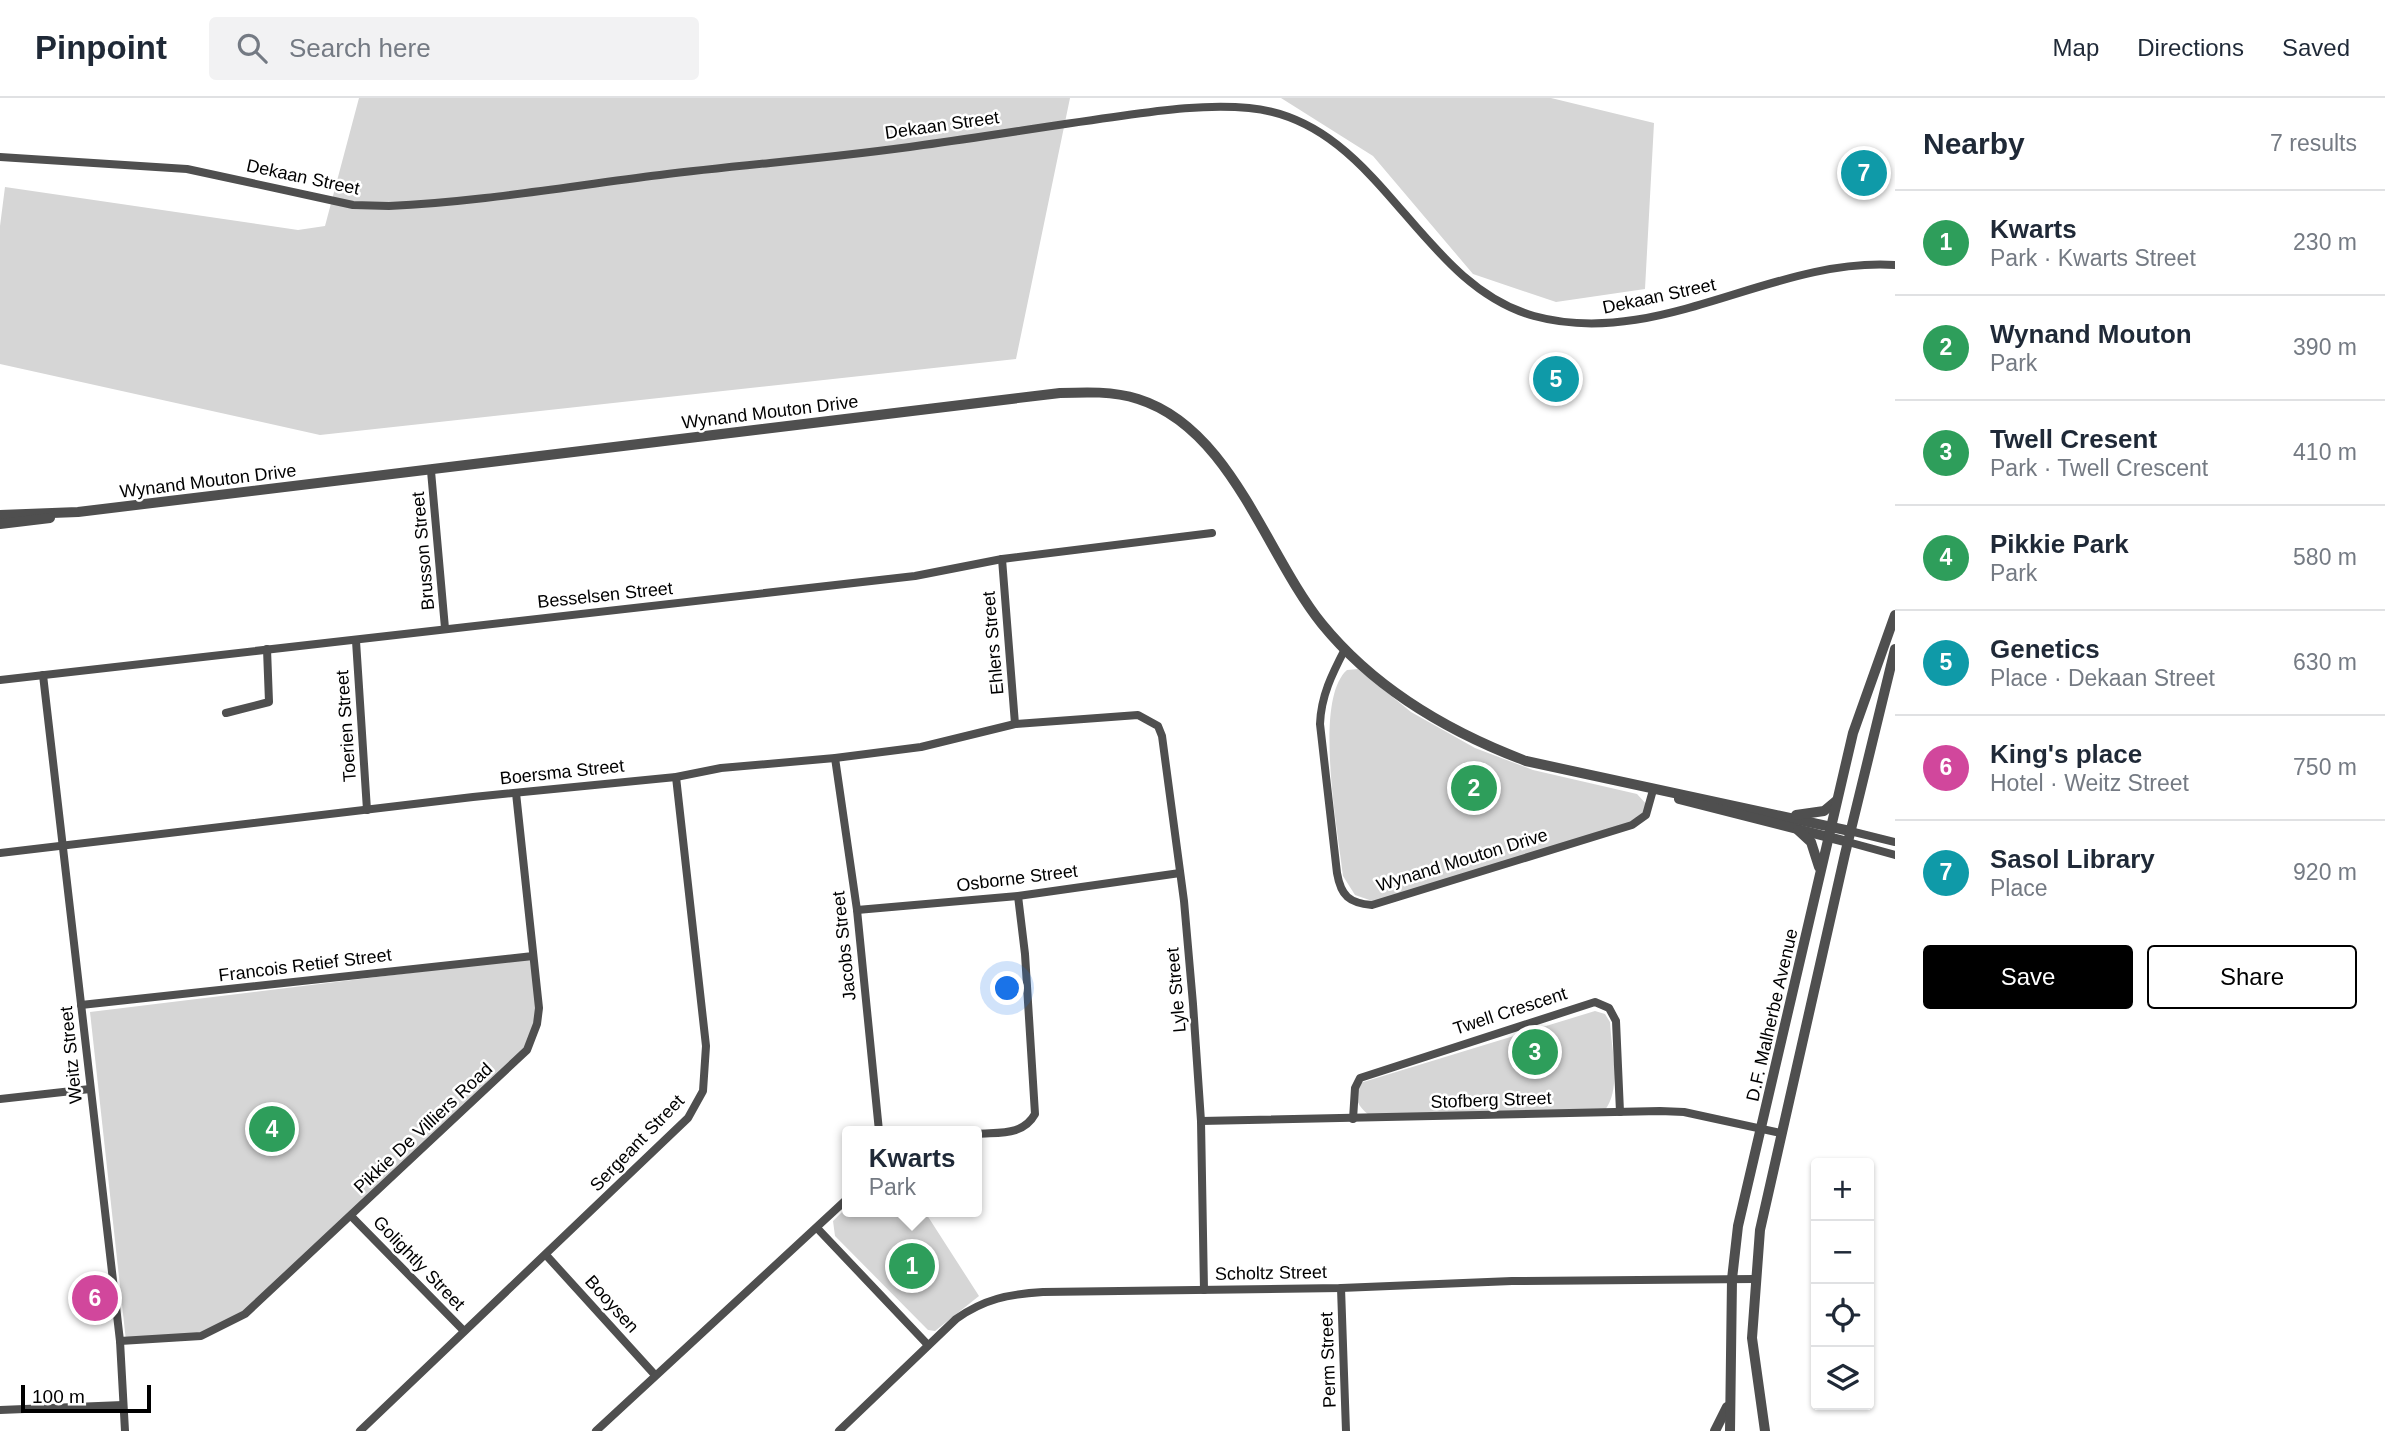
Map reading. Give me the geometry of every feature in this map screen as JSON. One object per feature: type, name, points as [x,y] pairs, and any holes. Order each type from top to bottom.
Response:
[{"type":"street","name":"Dekaan Street","points":[[0,157],[187,169],[353,205],[389,206],[921,146],[1221,102],[1270,111],[1322,134],[1366,170],[1476,288],[1530,315],[1565,323],[1624,323],[1829,268],[1869,263],[1895,265]]},
{"type":"street","name":"Wynand Mouton Drive","points":[[0,524],[78,512],[1060,393],[1114,394],[1163,410],[1182,422],[1214,453],[1231,475],[1286,575],[1345,649],[1397,694],[1433,718],[1488,747],[1556,769],[1781,815],[1895,855]]},
{"type":"street","name":"Brusson Street","points":[[431,471],[446,628]]},
{"type":"street","name":"Wynand Mouton Drive","points":[[0,515],[78,512]]},
{"type":"street","name":"Besselsen Street","points":[[0,680],[915,576],[1002,559],[1212,533]]},
{"type":"street","name":"Ehlers Street","points":[[1002,559],[1016,724]]},
{"type":"street","name":"D.F. Malherbe Avenue","points":[[1730,1431],[1732,1279],[1738,1226],[1830,832],[1867,687],[1895,615]]},
{"type":"street","name":"Toerien Street","points":[[356,640],[367,810]]},
{"type":"street","points":[[226,713],[268,702],[267,649]]},
{"type":"street","name":"Wynand Mouton Drive","points":[[1345,649],[1325,690],[1320,724],[1337,873],[1340,888],[1350,901],[1372,905],[1632,825],[1646,815],[1654,790]]},
{"type":"street","name":"D.F. Malherbe Avenue","points":[[1765,1431],[1753,1361],[1754,1279],[1760,1230],[1849,837],[1895,649]]},
{"type":"street","name":"Weitz Street","points":[[43,675],[120,1341],[125,1431]]},
{"type":"street","name":"Boersma Street","points":[[0,853],[676,777],[721,768],[835,758],[921,747],[1016,724],[1125,715]]},
{"type":"street","name":"Lyle Street","points":[[1125,715],[1149,719],[1158,726],[1162,736],[1180,873],[1200,1121],[1205,1290]]},
{"type":"street","name":"Jacobs Street","points":[[835,758],[857,910],[879,1126]]},
{"type":"street","name":"Sergeant Street","points":[[360,1431],[688,1118],[703,1091],[707,1068],[705,1032],[676,777]]},
{"type":"street","name":"Wynand Mouton Drive","points":[[1654,790],[1699,806],[1794,827],[1830,832]]},
{"type":"street","name":"Pikkie De Villiers Road","points":[[120,1341],[201,1336],[229,1324],[265,1298],[527,1050],[537,1024],[538,1008],[516,793]]},
{"type":"street","points":[[1781,815],[1814,814],[1831,807],[1838,800]]},
{"type":"street","points":[[1794,827],[1805,835],[1816,850],[1819,881]]},
{"type":"street","name":"Wynand Mouton Drive","points":[[1849,837],[1895,842]]},
{"type":"street","name":"Osborne Street","points":[[857,910],[1018,896],[1180,873]]},
{"type":"street","points":[[982,1134],[1018,1130],[1029,1125],[1035,1114],[1025,954],[1018,896]]},
{"type":"street","name":"Francois Retief Street","points":[[81,1005],[533,956]]},
{"type":"street","name":"Twell Crescent","points":[[1353,1119],[1355,1088],[1360,1077],[1595,1002],[1609,1008],[1616,1021],[1620,1112]]},
{"type":"street","points":[[0,1099],[90,1089]]},
{"type":"street","name":"Stofberg Street","points":[[1200,1121],[1684,1112],[1781,1133]]},
{"type":"street","points":[[596,1431],[842,1204]]},
{"type":"street","name":"Golightly Street","points":[[352,1217],[464,1331]]},
{"type":"street","points":[[817,1228],[928,1345]]},
{"type":"street","name":"Booysen","points":[[546,1255],[655,1375]]},
{"type":"street","name":"Scholtz Street","points":[[839,1431],[928,1345],[974,1307],[997,1297],[1020,1293],[1341,1288],[1512,1281],[1754,1279]]},
{"type":"street","name":"Perm Street","points":[[1341,1288],[1346,1431]]},
{"type":"street","points":[[1715,1431],[1731,1397]]},
{"type":"street","points":[[0,1410],[123,1405]]},
{"type":"shaded area","points":[[359,98],[1070,98],[1016,359],[320,435],[0,364],[0,226],[5,187],[298,230],[325,226]]},
{"type":"shaded area","points":[[1281,98],[1551,98],[1654,123],[1645,289],[1556,302],[1473,274],[1373,156]]},
{"type":"shaded area","points":[[1358,669],[1411,712],[1475,748],[1533,770],[1637,794],[1649,807],[1643,820],[1381,904],[1355,895],[1343,876],[1333,799],[1329,736],[1331,709],[1337,686],[1347,670]]},
{"type":"shaded area","points":[[532,958],[541,1005],[530,1045],[244,1314],[204,1334],[126,1341],[90,1012]]},
{"type":"shaded area","points":[[1595,1011],[1605,1014],[1610,1022],[1614,1079],[1610,1101],[1605,1110],[1375,1119],[1362,1108],[1357,1099],[1360,1083]]},
{"type":"shaded area","points":[[842,1212],[842,1217],[928,1217],[979,1296],[935,1331],[928,1330],[835,1236],[833,1221]]},
{"type":"place","name":"Sasol Library","points":[[1864,173]]},
{"type":"place","name":"Genetics","points":[[1556,379]]},
{"type":"place","name":"Wynand Mouton","points":[[1474,788]]},
{"type":"place","name":"Twell Cresent","points":[[1535,1052]]},
{"type":"place","name":"Pikkie Park","points":[[272,1129]]},
{"type":"place","name":"Kwarts","points":[[912,1266]]},
{"type":"place","name":"King's place","points":[[95,1298]]}]
